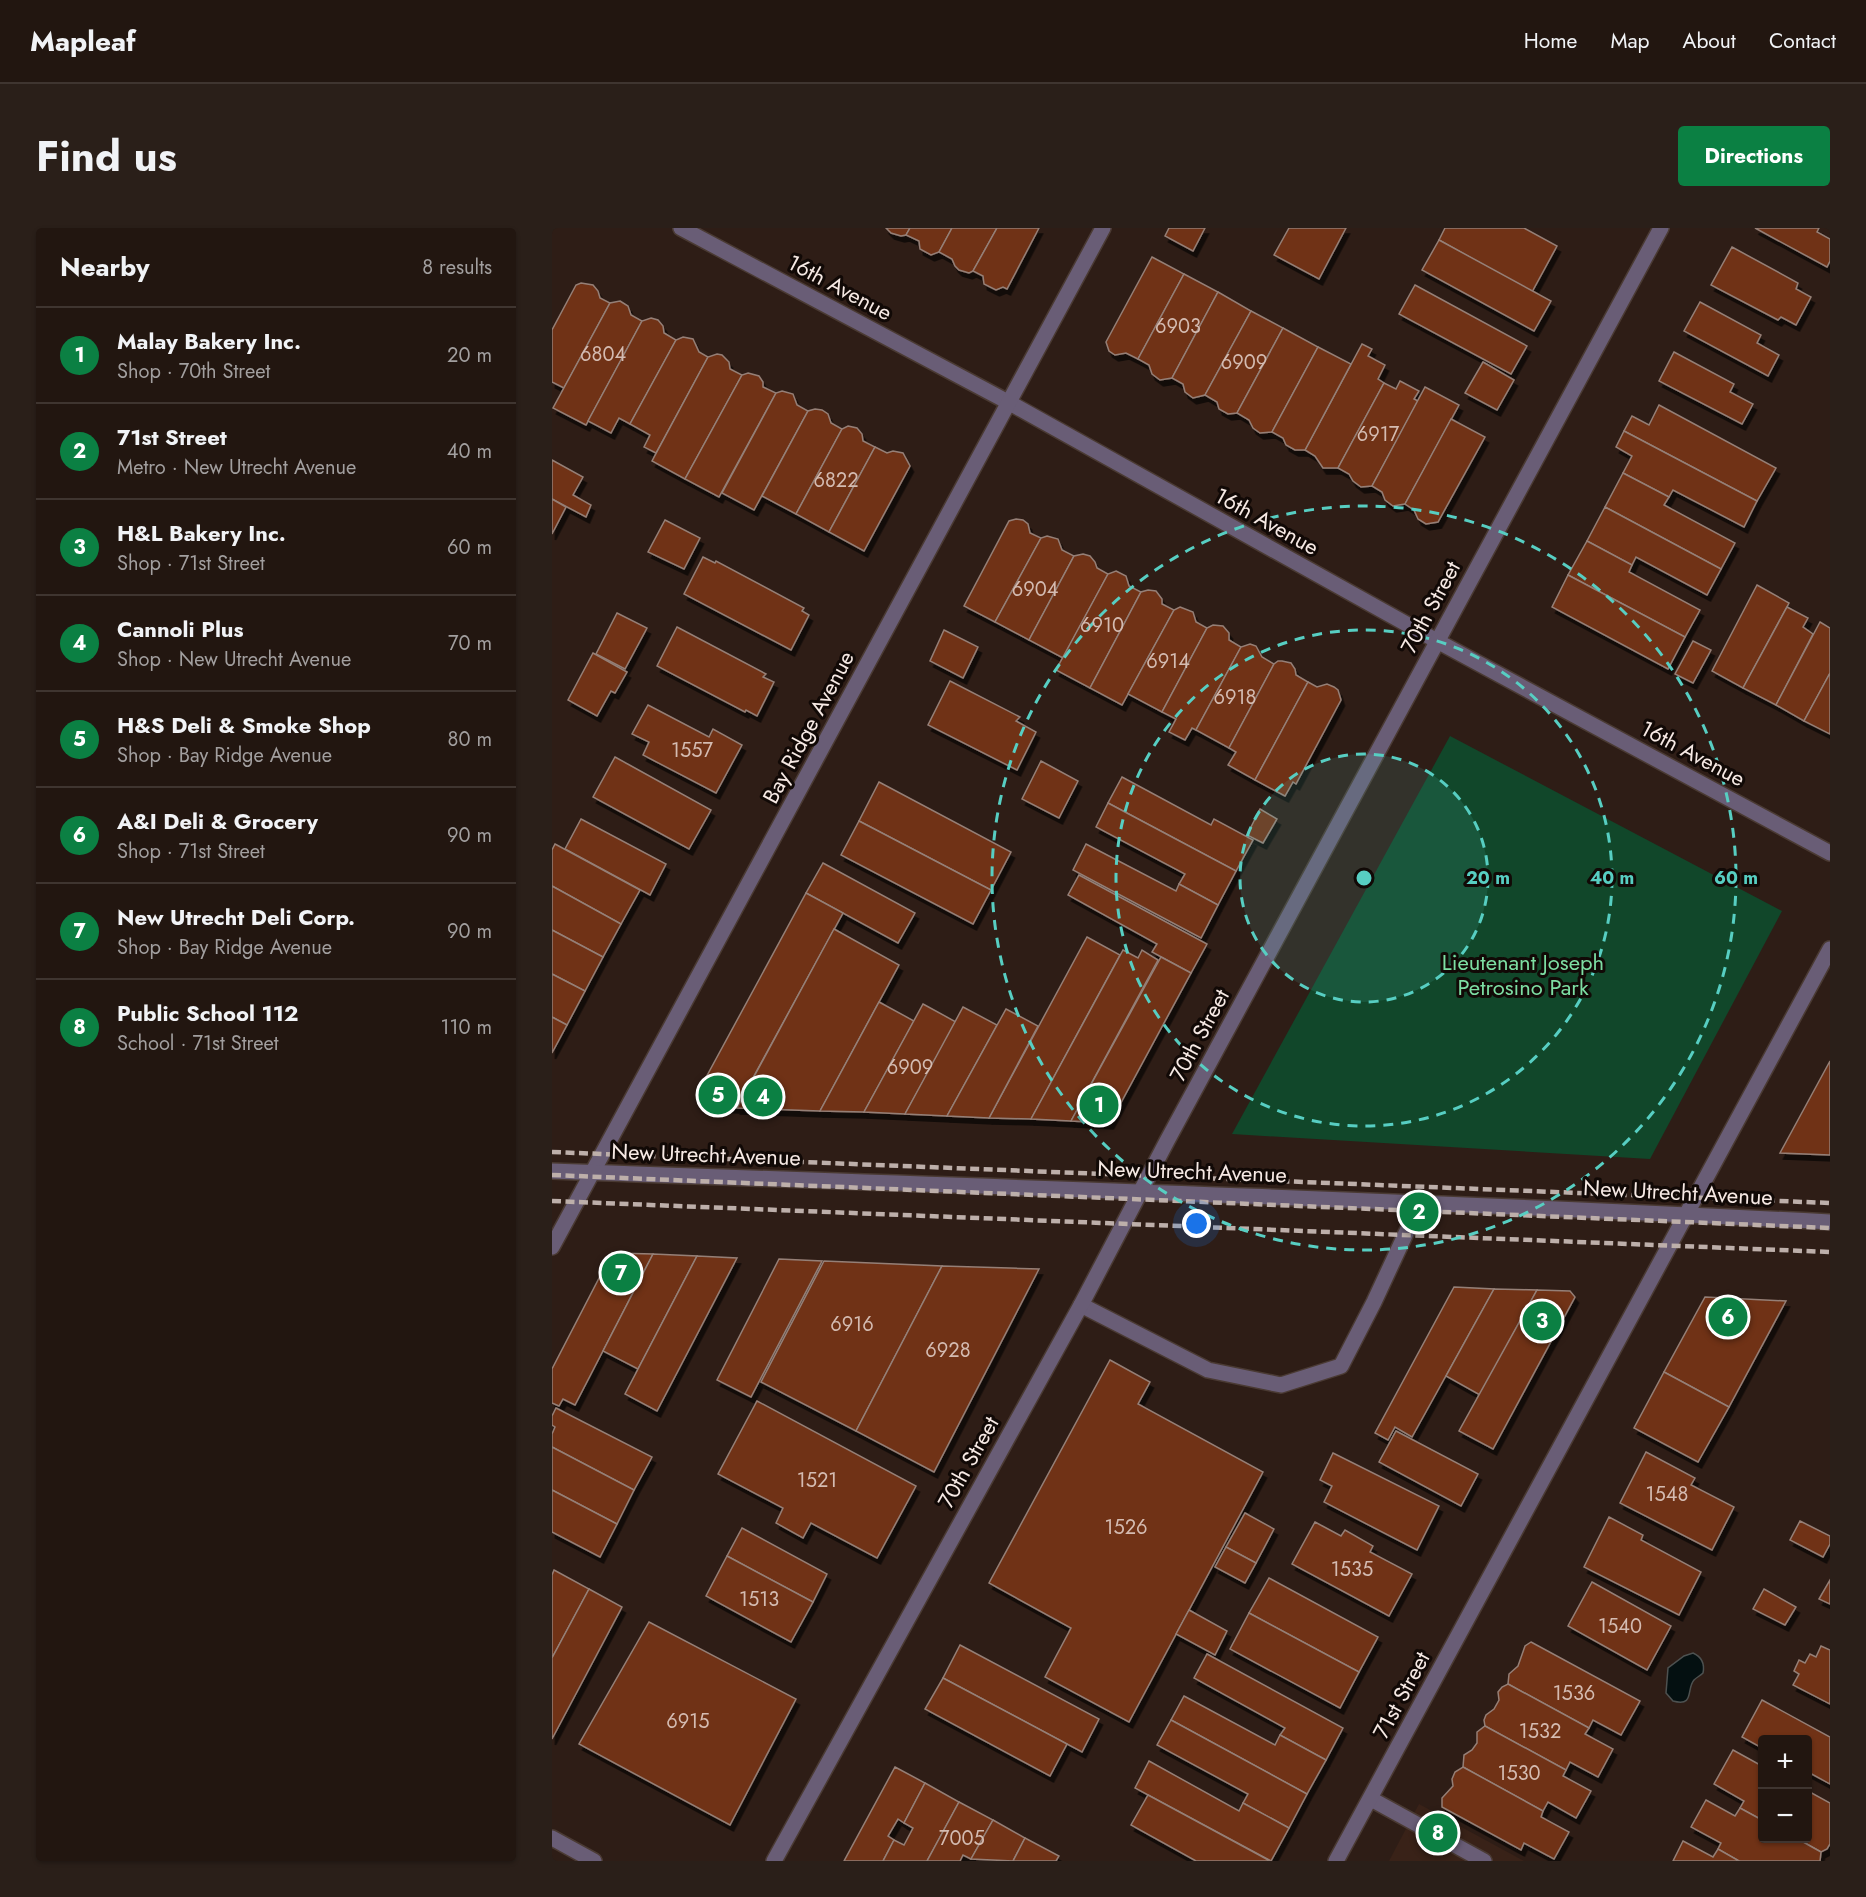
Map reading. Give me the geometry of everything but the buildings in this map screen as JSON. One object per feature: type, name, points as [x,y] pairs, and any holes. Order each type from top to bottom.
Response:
[{"type":"street","name":"16th Avenue","points":[[681,228],[1008,402],[1437,641],[1830,853]]},
{"type":"street","name":"Bay Ridge Avenue","points":[[552,1247],[1103,228]]},
{"type":"street","name":"70th Street","points":[[774,1861],[1081,1305],[1661,228]]},
{"type":"street","name":"71st Street","points":[[1336,1861],[1830,949]]},
{"type":"street","name":"New Utrecht Avenue","points":[[552,1171],[1141,1191],[1830,1222]]},
{"type":"street","points":[[1081,1305],[1208,1370],[1281,1385],[1291,1382],[1341,1366],[1420,1203]]},
{"type":"street","points":[[1371,1799],[1484,1861]]},
{"type":"street","points":[[552,1838],[594,1861]]},
{"type":"shaded area","points":[[1693,1653],[1702,1661],[1703,1673],[1694,1680],[1689,1696],[1684,1702],[1673,1701],[1666,1693],[1668,1668],[1684,1656]]},
{"type":"shaded area","points":[[1419,1804],[1524,1861],[1389,1861]]},
{"type":"green space","name":"Lieutenant Joseph Petrosino Park","points":[[1450,736],[1782,911],[1650,1159],[1232,1134]]},
{"type":"railway","points":[[552,1152],[1830,1203]]},
{"type":"railway","points":[[552,1175],[1830,1228]]},
{"type":"railway","points":[[552,1201],[1830,1252]]},
{"type":"place","name":"H&S Deli & Smoke Shop","points":[[718,1095]]},
{"type":"place","name":"Cannoli Plus","points":[[763,1097]]},
{"type":"place","name":"Malay Bakery Inc.","points":[[1099,1105]]},
{"type":"place","name":"71st Street","points":[[1419,1212]]},
{"type":"place","name":"New Utrecht Deli Corp.","points":[[621,1273]]},
{"type":"place","name":"A&I Deli & Grocery","points":[[1728,1317]]},
{"type":"place","name":"H&L Bakery Inc.","points":[[1542,1321]]},
{"type":"place","name":"Public School 112","points":[[1438,1833]]}]
